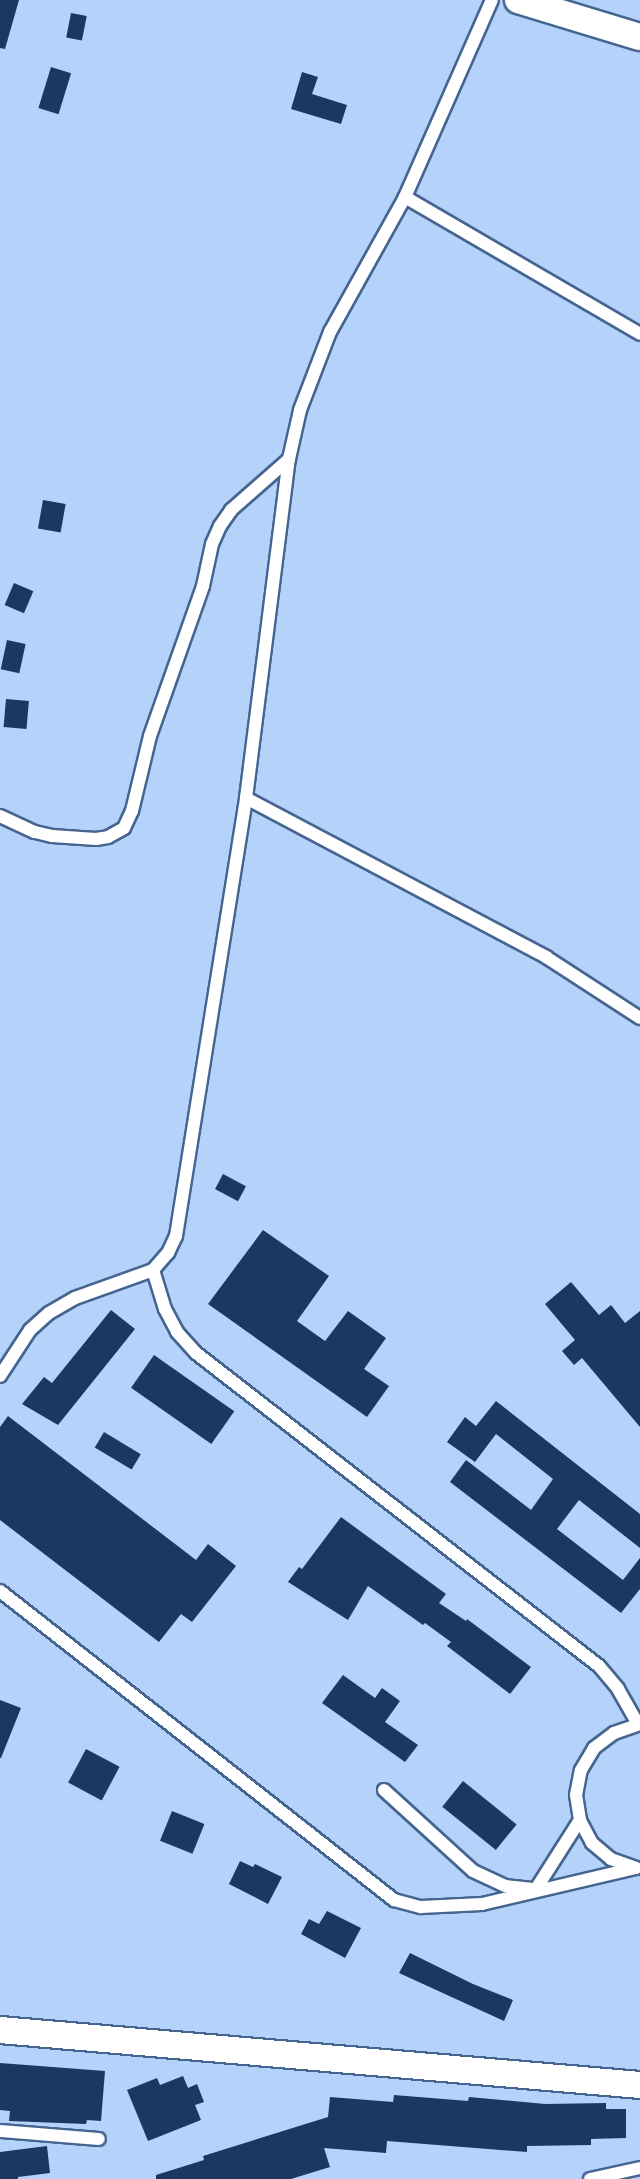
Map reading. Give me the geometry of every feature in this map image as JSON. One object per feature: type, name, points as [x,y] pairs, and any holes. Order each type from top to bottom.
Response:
[{"type":"street","points":[[518,0],[640,37]]},
{"type":"street","points":[[0,2030],[640,2085]]},
{"type":"lane","points":[[0,1376],[30,1330],[49,1313],[75,1298],[153,1270],[168,1253],[176,1236],[246,798],[289,459],[300,410],[330,332],[405,197],[492,0]]},
{"type":"lane","points":[[405,197],[640,334]]},
{"type":"lane","points":[[0,816],[35,832],[52,836],[96,839],[108,837],[124,828],[132,811],[150,735],[203,586],[212,543],[231,510],[289,459]]},
{"type":"lane","points":[[246,798],[536,951],[640,1018]]},
{"type":"lane","points":[[153,1270],[165,1309],[177,1332],[196,1353],[599,1666],[618,1689],[639,1724],[614,1732],[594,1748],[581,1770],[576,1795],[580,1820],[592,1843],[611,1859],[638,1868]]},
{"type":"lane","points":[[0,1591],[394,1900],[421,1907],[482,1904],[518,1897],[536,1889],[638,1868]]},
{"type":"lane","points":[[384,1790],[473,1871],[505,1886],[536,1889]]},
{"type":"lane","points":[[536,1889],[580,1820]]},
{"type":"lane","points":[[0,2132],[99,2139]]},
{"type":"lane","points":[[590,2179],[640,2168]]},
{"type":"building","points":[[0,0],[19,0],[5,49],[0,48]]},
{"type":"building","points":[[71,13],[87,16],[82,41],[66,38]]},
{"type":"building","points":[[51,67],[71,73],[59,114],[38,108]]},
{"type":"building","points":[[302,72],[318,77],[312,94],[347,105],[341,124],[291,109]]},
{"type":"building","points":[[43,500],[66,504],[61,533],[38,529]]},
{"type":"building","points":[[14,583],[33,591],[24,613],[5,605]]},
{"type":"building","points":[[7,640],[26,644],[19,673],[1,669]]},
{"type":"building","points":[[6,699],[29,701],[26,729],[4,727]]},
{"type":"building","points":[[223,1174],[246,1186],[238,1201],[215,1189]]},
{"type":"building","points":[[263,1230],[329,1276],[297,1321],[325,1341],[348,1311],[386,1338],[364,1369],[389,1386],[367,1417],[208,1304]]},
{"type":"building","points":[[571,1282],[599,1315],[611,1305],[625,1323],[640,1311],[640,1427],[582,1358],[574,1365],[562,1351],[575,1340],[545,1304]]},
{"type":"building","points":[[111,1310],[135,1329],[58,1425],[22,1404],[44,1377],[52,1383]]},
{"type":"building","points":[[154,1355],[234,1411],[211,1444],[131,1388]]},
{"type":"building","points":[[496,1401],[640,1514],[640,1548],[579,1500],[557,1529],[623,1580],[640,1558],[640,1589],[621,1613],[450,1482],[466,1460],[531,1510],[553,1479],[496,1434],[475,1462],[447,1442],[465,1417],[476,1426]]},
{"type":"building","points":[[8,1416],[196,1560],[208,1544],[236,1566],[192,1622],[181,1614],[159,1642],[0,1520],[0,1427]]},
{"type":"building","points":[[104,1432],[141,1454],[132,1470],[95,1447]]},
{"type":"building","points":[[341,1517],[446,1594],[439,1603],[466,1621],[467,1619],[531,1667],[510,1694],[447,1646],[451,1642],[368,1586],[348,1620],[288,1582],[299,1567],[302,1569]]},
{"type":"building","points":[[343,1675],[375,1698],[382,1688],[400,1701],[385,1722],[418,1745],[405,1762],[322,1703]]},
{"type":"building","points":[[0,1700],[21,1708],[1,1758],[0,1758]]},
{"type":"building","points":[[86,1749],[120,1767],[102,1800],[68,1783]]},
{"type":"building","points":[[463,1781],[517,1824],[496,1850],[442,1807]]},
{"type":"building","points":[[172,1811],[204,1824],[192,1854],[160,1841]]},
{"type":"building","points":[[240,1861],[253,1867],[255,1864],[282,1877],[268,1904],[229,1884]]},
{"type":"building","points":[[327,1911],[361,1928],[345,1958],[301,1934],[309,1919],[319,1924]]},
{"type":"building","points":[[410,1953],[473,1984],[513,2000],[504,2021],[399,1973]]},
{"type":"building","points":[[0,2063],[105,2071],[101,2121],[87,2120],[86,2124],[9,2121],[10,2111],[0,2110]]},
{"type":"building","points":[[183,2076],[188,2088],[197,2084],[204,2102],[195,2105],[201,2120],[148,2141],[127,2090],[157,2078],[160,2085]]},
{"type":"building","points":[[394,2095],[468,2101],[469,2097],[545,2104],[606,2103],[606,2109],[626,2109],[626,2138],[591,2139],[591,2145],[527,2146],[527,2152],[387,2141],[386,2153],[324,2148],[330,2167],[291,2179],[156,2179],[156,2175],[204,2160],[203,2156],[328,2117],[330,2097],[393,2102]]},
{"type":"building","points":[[47,2146],[50,2173],[18,2177],[18,2179],[0,2179],[0,2152]]}]
